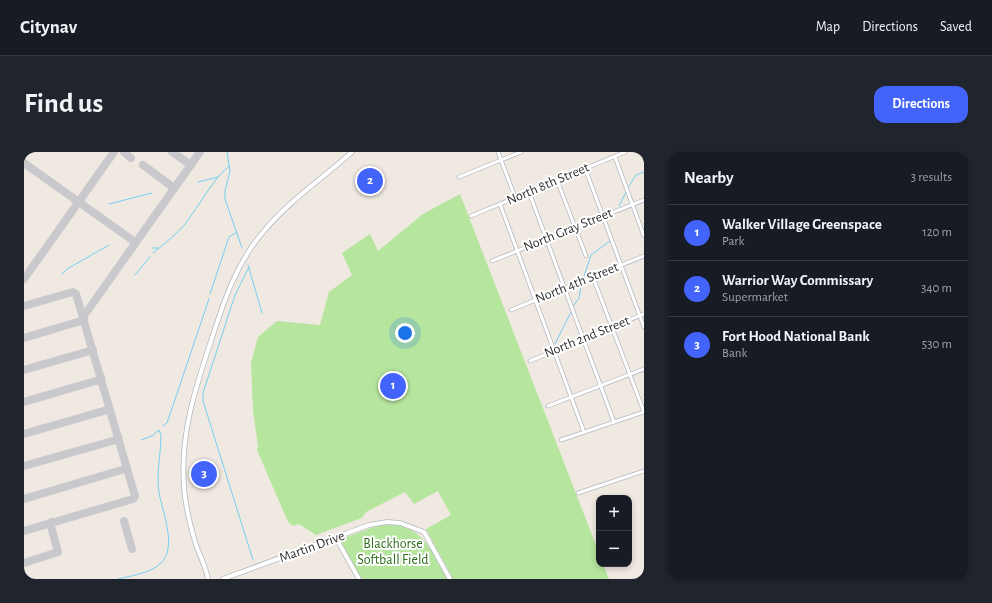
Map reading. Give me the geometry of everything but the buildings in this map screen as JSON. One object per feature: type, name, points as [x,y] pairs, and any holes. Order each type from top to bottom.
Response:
[{"type":"street","points":[[211,579],[207,577],[196,545],[187,510],[183,475],[184,443],[193,396],[225,298],[244,258],[265,230],[281,213],[352,152]]},
{"type":"street","points":[[498,152],[515,197]]},
{"type":"street","points":[[459,177],[521,152]]},
{"type":"street","name":"North 8th Street","points":[[471,216],[625,152]]},
{"type":"street","points":[[615,157],[634,204],[644,236]]},
{"type":"street","points":[[585,168],[644,327]]},
{"type":"street","points":[[557,180],[586,256]]},
{"type":"street","points":[[529,192],[614,422]]},
{"type":"street","name":"North Gray Street","points":[[492,261],[644,200]]},
{"type":"street","points":[[500,204],[584,432]]},
{"type":"street","name":"North 4th Street","points":[[511,310],[644,256]]},
{"type":"street","points":[[561,440],[644,412],[593,277]]},
{"type":"street","name":"North 2nd Street","points":[[530,361],[644,314]]},
{"type":"street","points":[[548,406],[644,369]]},
{"type":"street","points":[[578,493],[644,472]]},
{"type":"street","name":"Martin Drive","points":[[223,579],[369,525],[387,522],[400,523],[424,532],[450,579]]},
{"type":"street","points":[[336,538],[359,579]]},
{"type":"green space","points":[[460,194],[596,545],[596,567],[604,567],[609,579],[453,579],[426,529],[451,515],[438,491],[414,504],[405,492],[366,512],[362,518],[316,535],[299,524],[293,526],[288,522],[257,450],[258,447],[253,410],[251,363],[258,337],[277,321],[320,325],[329,292],[352,275],[342,253],[370,234],[378,251],[423,214]]},
{"type":"green space","name":"Blackhorse Softball Field","points":[[382,524],[395,525],[416,533],[430,548],[448,579],[361,579],[341,542],[341,539]]},
{"type":"waterway","points":[[227,152],[230,171],[225,191],[225,199],[242,248]]},
{"type":"waterway","points":[[198,182],[218,177],[229,166]]},
{"type":"waterway","points":[[629,186],[636,175],[644,172]]},
{"type":"waterway","points":[[153,253],[186,223],[218,177]]},
{"type":"waterway","points":[[619,206],[626,192]]},
{"type":"waterway","points":[[109,204],[152,193]]},
{"type":"waterway","points":[[210,294],[229,237],[237,232]]},
{"type":"waterway","points":[[583,279],[591,255],[610,241]]},
{"type":"waterway","points":[[62,274],[67,269],[109,245]]},
{"type":"waterway","points":[[152,248],[158,248]]},
{"type":"waterway","points":[[135,275],[150,257]]},
{"type":"waterway","points":[[248,265],[262,313]]},
{"type":"waterway","points":[[249,267],[235,295],[203,393],[203,401],[253,560]]},
{"type":"waterway","points":[[574,305],[579,298],[581,286]]},
{"type":"waterway","points":[[163,426],[167,423],[209,299]]},
{"type":"waterway","points":[[555,344],[571,312]]},
{"type":"waterway","points":[[118,579],[156,567],[163,561],[169,543],[158,486],[161,435],[159,430],[152,436],[141,440]]},
{"type":"taxiway","points":[[24,279],[114,152]]},
{"type":"taxiway","points":[[124,152],[131,158]]},
{"type":"taxiway","points":[[172,152],[191,165]]},
{"type":"taxiway","points":[[83,317],[200,152]]},
{"type":"taxiway","points":[[24,163],[135,242]]},
{"type":"taxiway","points":[[143,165],[174,188]]},
{"type":"taxiway","points":[[24,306],[73,292],[76,294],[135,496],[133,499],[24,531]]},
{"type":"taxiway","points":[[24,338],[84,320]]},
{"type":"taxiway","points":[[24,370],[93,350]]},
{"type":"taxiway","points":[[24,402],[99,380],[101,377]]},
{"type":"taxiway","points":[[24,434],[107,410]]},
{"type":"taxiway","points":[[24,466],[116,440],[118,436]]},
{"type":"taxiway","points":[[24,499],[125,469]]},
{"type":"taxiway","points":[[124,521],[132,549]]},
{"type":"taxiway","points":[[24,563],[58,552],[51,526],[52,522]]},
{"type":"place","name":"Warrior Way Commissary","points":[[370,181]]},
{"type":"place","name":"Walker Village Greenspace","points":[[393,386]]},
{"type":"place","name":"Fort Hood National Bank","points":[[204,474]]}]
